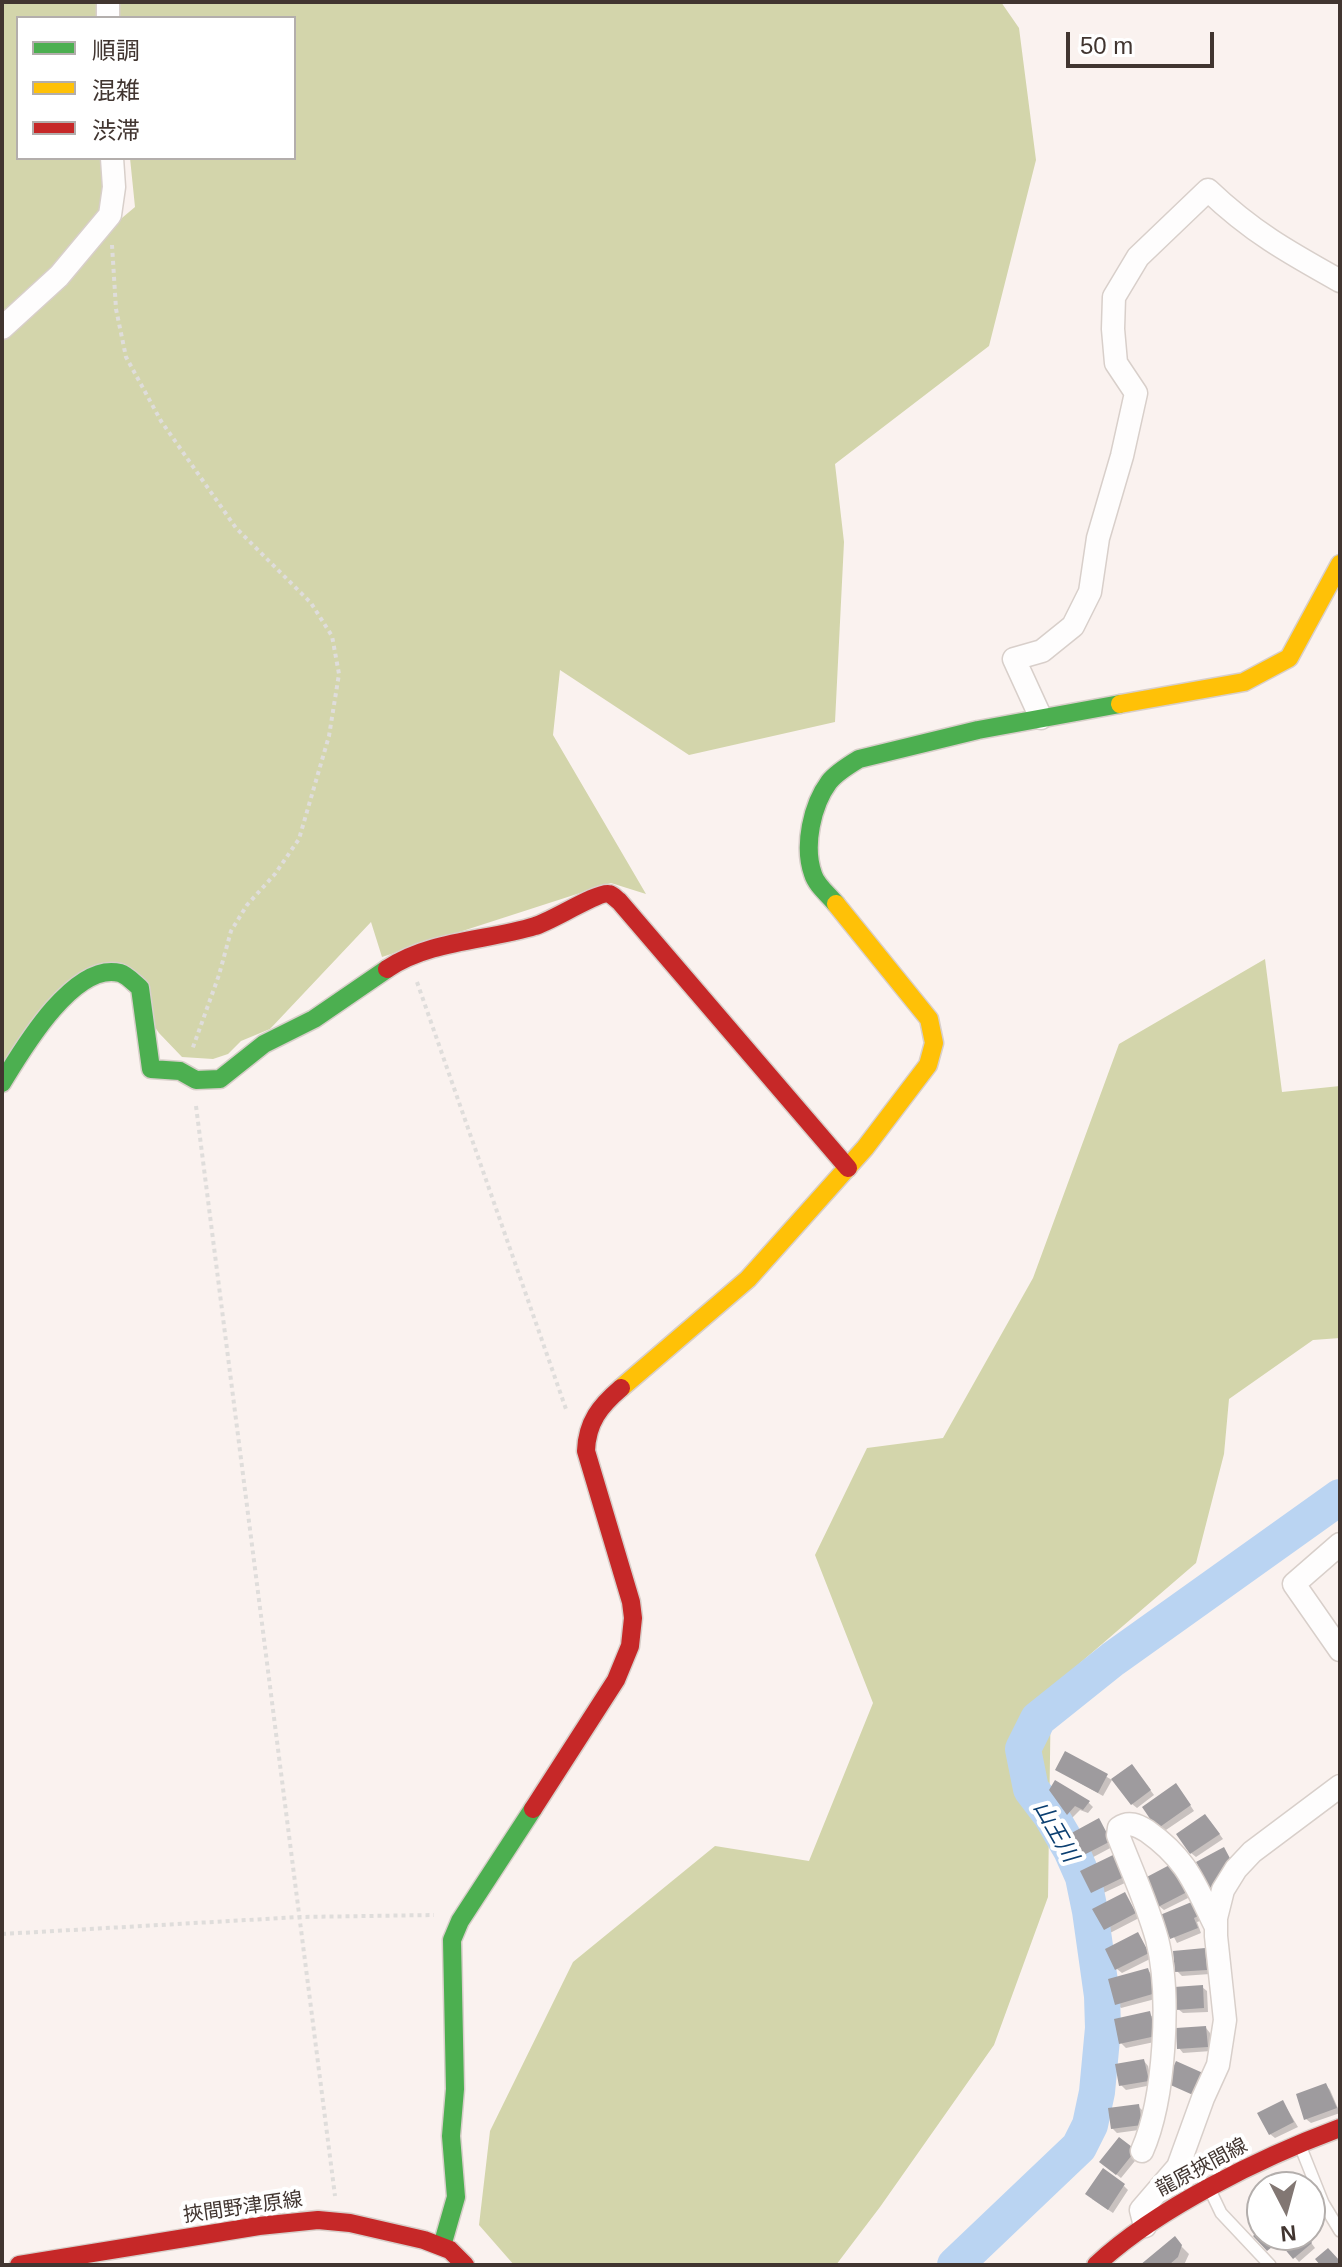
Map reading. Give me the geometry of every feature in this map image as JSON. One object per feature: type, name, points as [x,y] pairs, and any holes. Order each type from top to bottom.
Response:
[{"type":"street","points":[[2,328],[59,276],[110,215],[114,187],[112,160]]},
{"type":"street","points":[[1041,718],[1014,659],[1042,651],[1073,626],[1090,592],[1098,538],[1122,456],[1136,393],[1116,363],[1114,297],[1138,257],[1208,190],[1239,220],[1273,244],[1340,281]]},
{"type":"street","points":[[442,2246],[456,2197],[451,2136],[455,2089],[452,1940],[465,1914],[605,1698],[630,1646],[631,1602],[586,1459],[588,1427],[603,1404],[748,1279],[848,1168],[923,1074],[932,1056],[934,1034],[924,1012],[813,876],[808,848],[817,803],[830,780],[859,759],[978,730],[1244,682],[1289,658],[1340,564]]},
{"type":"street","points":[[2,1083],[55,1008],[88,977],[108,970],[120,972],[134,980],[142,992],[151,1069],[223,1077],[264,1044],[314,1019],[389,966],[456,943],[536,926],[601,894],[609,894],[619,901],[848,1168]]},
{"type":"street","points":[[1340,1544],[1294,1584],[1340,1650]]},
{"type":"street","points":[[1145,2226],[1141,2210],[1178,2167],[1221,2054],[1225,2020],[1216,1929],[1223,1890],[1243,1861],[1270,1836],[1340,1786]]},
{"type":"street","points":[[1142,2151],[1152,2126],[1160,2075],[1162,1966],[1155,1932],[1118,1835],[1119,1828],[1129,1823],[1139,1826],[1175,1852],[1191,1876],[1216,1929]]},
{"type":"street","name":"龍原挾間線","points":[[1096,2265],[1145,2226],[1210,2189],[1299,2144],[1340,2128]]},
{"type":"street","name":"挾間野津原線","points":[[19,2265],[259,2226],[297,2221],[339,2221],[442,2246],[458,2255],[465,2265]]},
{"type":"lane","points":[[1299,2144],[1323,2203],[1340,2231]]},
{"type":"lane","points":[[1210,2189],[1221,2213],[1270,2265]]},
{"type":"path","points":[[110,215],[116,309],[126,357],[161,421],[236,528],[311,603],[332,636],[339,674],[329,736],[299,839],[275,874],[247,905],[231,931],[186,1075],[339,2221]]},
{"type":"path","points":[[408,957],[567,1411],[572,1420],[588,1427]]},
{"type":"path","points":[[2,1934],[300,1917],[465,1914]]},
{"type":"green space","points":[[2,2],[1001,2],[1019,28],[1036,160],[989,346],[835,464],[844,542],[835,722],[689,755],[560,670],[553,735],[646,894],[611,883],[382,957],[371,922],[270,1029],[241,1041],[228,1054],[213,1059],[182,1057],[159,1033],[110,962],[2,1067]]},
{"type":"green space","points":[[1265,959],[1282,1092],[1340,1086],[1340,1338],[1313,1340],[1229,1399],[1224,1454],[1196,1563],[1051,1688],[1048,1897],[994,2045],[836,2265],[514,2265],[479,2225],[490,2131],[573,1962],[715,1846],[809,1861],[873,1703],[815,1555],[867,1448],[943,1438],[1033,1278],[1119,1044]]},
{"type":"building","points":[[1065,1751],[1108,1774],[1098,1793],[1055,1770]]},
{"type":"building","points":[[1132,1764],[1151,1790],[1131,1805],[1111,1779]]},
{"type":"building","points":[[1055,1780],[1090,1801],[1083,1810],[1075,1806],[1067,1815],[1049,1790]]},
{"type":"building","points":[[1176,1783],[1191,1805],[1157,1829],[1142,1807]]},
{"type":"building","points":[[1205,1814],[1220,1834],[1190,1854],[1176,1834]]},
{"type":"building","points":[[1099,1818],[1111,1841],[1078,1858],[1066,1836]]},
{"type":"building","points":[[1224,1847],[1233,1864],[1210,1889],[1196,1862]]},
{"type":"building","points":[[1113,1855],[1124,1877],[1091,1893],[1080,1871]]},
{"type":"building","points":[[1179,1860],[1189,1891],[1158,1907],[1143,1879]]},
{"type":"building","points":[[1125,1892],[1136,1913],[1104,1930],[1092,1909]]},
{"type":"building","points":[[1194,1901],[1200,1915],[1194,1918],[1198,1928],[1170,1939],[1160,1915]]},
{"type":"building","points":[[1138,1932],[1149,1953],[1115,1970],[1105,1949]]},
{"type":"building","points":[[1205,1948],[1207,1970],[1175,1972],[1173,1951]]},
{"type":"building","points":[[1148,1968],[1156,1993],[1115,2005],[1108,1979]]},
{"type":"building","points":[[1203,1985],[1204,2008],[1176,2010],[1174,1987]]},
{"type":"building","points":[[1150,2011],[1156,2036],[1119,2044],[1114,2019]]},
{"type":"building","points":[[1206,2026],[1208,2047],[1177,2049],[1176,2028]]},
{"type":"building","points":[[1144,2059],[1149,2081],[1119,2086],[1115,2064]]},
{"type":"building","points":[[1176,2061],[1203,2073],[1193,2095],[1166,2083]]},
{"type":"building","points":[[1326,2083],[1337,2108],[1304,2120],[1296,2094]]},
{"type":"building","points":[[1283,2100],[1294,2122],[1269,2135],[1257,2113]]},
{"type":"building","points":[[1139,2104],[1142,2125],[1111,2129],[1108,2108]]},
{"type":"building","points":[[1119,2137],[1136,2150],[1116,2175],[1099,2162]]},
{"type":"building","points":[[1103,2168],[1125,2184],[1108,2210],[1085,2194]]},
{"type":"building","points":[[1175,2236],[1182,2245],[1178,2257],[1169,2265],[1140,2265]]},
{"type":"building","points":[[1328,2248],[1340,2261],[1340,2265],[1320,2265],[1315,2259]]},
{"type":"building","points":[[1286,2251],[1302,2251],[1293,2259]]},
{"type":"waterway","name":"山王川","points":[[955,2265],[1079,2147],[1090,2125],[1097,2092],[1103,2028],[1102,1996],[1090,1911],[1083,1877],[1071,1850],[1031,1789],[1023,1749],[1038,1719],[1113,1659],[1340,1497]]},
{"type":"traffic: fast","points":[[836,904],[815,878],[810,863],[809,839],[823,791],[843,769],[859,759],[978,730],[1120,704]]},
{"type":"traffic: fast","points":[[2,1083],[51,1011],[85,980],[103,973],[123,974],[140,988],[151,1069],[180,1071],[196,1080],[220,1079],[264,1044],[314,1019],[387,969]]},
{"type":"traffic: fast","points":[[442,2246],[456,2197],[451,2136],[455,2089],[452,1940],[460,1921],[533,1809]]},
{"type":"traffic: slow","points":[[1120,704],[1244,682],[1289,658],[1340,564]]},
{"type":"traffic: slow","points":[[621,1388],[748,1279],[865,1148],[928,1065],[934,1043],[929,1019],[836,904]]},
{"type":"traffic: jam","points":[[387,969],[422,952],[535,926],[595,897],[610,895],[619,901],[848,1168]]},
{"type":"traffic: jam","points":[[533,1809],[616,1680],[630,1646],[631,1602],[586,1451],[589,1431],[596,1415],[621,1388]]},
{"type":"traffic: jam","points":[[1096,2265],[1179,2204],[1245,2169],[1340,2128]]},
{"type":"traffic: jam","points":[[19,2265],[259,2226],[318,2220],[350,2223],[424,2240],[450,2250],[465,2265]]}]
